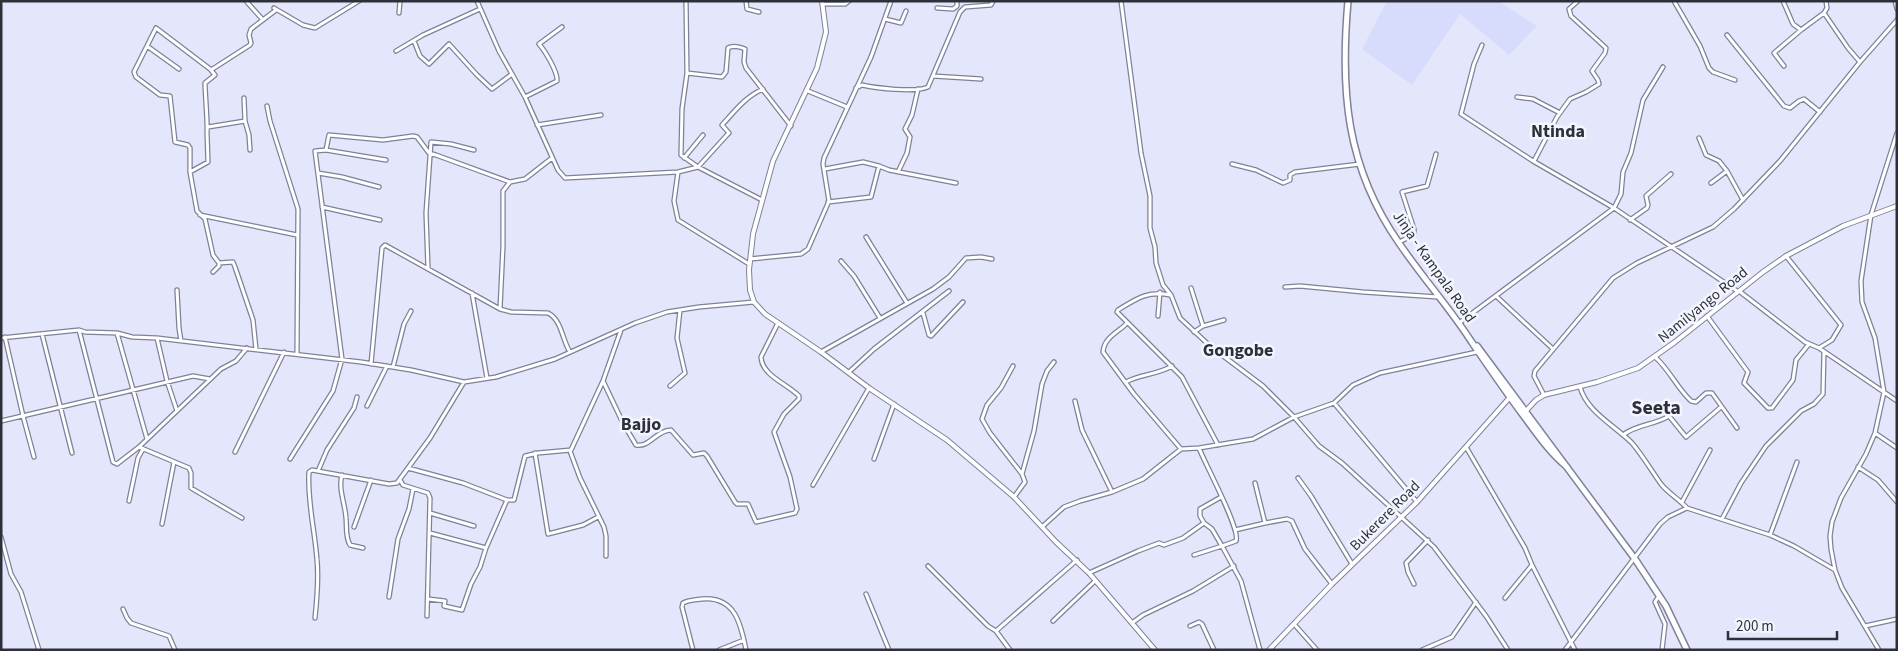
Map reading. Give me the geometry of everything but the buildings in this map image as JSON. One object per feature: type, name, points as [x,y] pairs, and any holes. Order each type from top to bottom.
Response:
[{"type":"highway","name":"Jinja - Kampala Road","points":[[1348,1],[1344,86],[1351,136],[1367,186],[1380,213],[1398,242],[1471,341],[1477,352],[1567,467],[1635,559],[1672,617],[1687,650]]},
{"type":"highway","name":"Jinja - Kampala Road","points":[[1471,341],[1485,355],[1511,396]]},
{"type":"street","points":[[246,1],[263,20]]},
{"type":"street","points":[[211,70],[250,45],[249,32],[251,29],[275,9],[303,25],[315,28],[359,1]]},
{"type":"street","points":[[399,13],[400,1]]},
{"type":"street","points":[[476,1],[525,97],[560,174],[565,178],[678,172],[698,167],[727,135],[728,133],[722,125],[743,101],[763,89]]},
{"type":"street","points":[[686,1],[687,73],[682,109],[680,152],[684,158],[698,167],[762,200]]},
{"type":"street","points":[[746,1],[747,9],[759,12]]},
{"type":"street","points":[[849,1],[847,3],[822,3],[826,20],[825,43],[818,68],[773,161],[762,200],[749,262],[750,290],[754,302],[758,308],[869,388],[947,440],[1014,497],[1056,542],[1089,573],[1155,650]]},
{"type":"street","points":[[678,172],[674,201],[678,220],[749,262],[806,252],[828,202],[824,158],[871,56],[891,1]]},
{"type":"street","points":[[937,8],[953,9],[957,6],[957,1]]},
{"type":"street","points":[[856,88],[862,85],[881,89],[918,89],[928,87],[963,8],[991,5],[993,1]]},
{"type":"street","points":[[1122,1],[1141,153],[1150,196],[1150,228],[1155,247],[1156,263],[1163,285],[1171,295],[1180,318],[1194,332],[1263,386],[1294,417],[1319,446],[1342,463],[1428,540],[1476,602],[1508,650]]},
{"type":"street","points":[[1534,161],[1560,113],[1572,97],[1586,92],[1599,84],[1592,71],[1606,51],[1600,42],[1571,16],[1569,10],[1578,1]]},
{"type":"street","points":[[1674,1],[1700,46],[1709,68],[1713,72],[1735,80]]},
{"type":"street","points":[[1783,1],[1793,24],[1801,30]]},
{"type":"street","points":[[1784,66],[1774,53],[1824,13],[1827,8],[1826,1]]},
{"type":"street","points":[[1895,1],[1897,10]]},
{"type":"street","points":[[396,52],[423,35],[480,9]]},
{"type":"street","points":[[885,19],[901,23],[906,11]]},
{"type":"street","points":[[1824,13],[1860,62]]},
{"type":"street","points":[[1544,395],[1535,380],[1534,373],[1552,349],[1613,278],[1637,263],[1673,247],[1724,219],[1780,161],[1860,62],[1897,20]]},
{"type":"street","points":[[525,97],[558,81],[545,50],[539,44],[562,27]]},
{"type":"street","points":[[190,172],[208,162],[205,83],[215,75],[156,28],[134,72],[135,75],[160,95],[170,96],[174,142],[188,145],[190,148],[190,172],[197,212],[206,223],[213,255],[219,263]]},
{"type":"street","points":[[1727,35],[1784,106],[1790,108],[1802,99],[1820,112]]},
{"type":"street","points":[[414,41],[420,56],[429,64],[449,44],[477,76],[492,89],[512,74]]},
{"type":"street","points":[[1482,44],[1474,64],[1461,114],[1534,161],[1614,208],[1738,291],[1809,344],[1819,348],[1897,402]]},
{"type":"street","points":[[147,46],[179,69]]},
{"type":"street","points":[[687,73],[722,77],[726,72],[728,48],[731,46],[745,49],[744,62],[746,68],[791,126]]},
{"type":"street","points":[[1458,323],[1614,208],[1621,194],[1623,172],[1630,153],[1641,105],[1663,67]]},
{"type":"street","points":[[933,76],[981,79]]},
{"type":"street","points":[[898,172],[907,153],[910,137],[904,129],[912,115],[918,89]]},
{"type":"street","points":[[808,90],[847,107]]},
{"type":"street","points":[[1517,97],[1534,99],[1560,113]]},
{"type":"street","points":[[244,98],[245,121],[249,135],[250,150]]},
{"type":"street","points":[[267,106],[276,142],[298,209],[296,353]]},
{"type":"street","points":[[537,125],[601,115]]},
{"type":"street","points":[[208,127],[245,121]]},
{"type":"street","points":[[1879,650],[1845,594],[1835,570],[1831,549],[1832,522],[1841,498],[1875,433],[1886,393],[1874,338],[1862,302],[1862,267],[1871,215],[1897,133]]},
{"type":"street","points":[[326,150],[329,135],[383,140],[413,136],[417,137],[429,154]]},
{"type":"street","points":[[684,158],[703,136]]},
{"type":"street","points":[[1699,138],[1706,155],[1719,161],[1727,170],[1743,200]]},
{"type":"street","points":[[428,269],[426,213],[429,154],[432,141],[474,150]]},
{"type":"street","points":[[290,459],[333,392],[342,359],[315,150],[326,150],[386,160]]},
{"type":"street","points":[[429,154],[436,154],[510,182],[525,179],[552,158]]},
{"type":"street","points":[[1398,242],[1414,235],[1414,229],[1402,192],[1428,186],[1436,154]]},
{"type":"street","points":[[825,169],[863,162],[898,172],[956,183]]},
{"type":"street","points":[[1232,164],[1256,170],[1283,183],[1290,180],[1290,174],[1295,172],[1360,164]]},
{"type":"street","points":[[828,202],[871,197],[879,166]]},
{"type":"street","points":[[1711,183],[1727,170]]},
{"type":"street","points":[[318,173],[379,187]]},
{"type":"street","points":[[1630,220],[1647,208],[1646,196],[1671,174]]},
{"type":"street","points":[[500,309],[504,238],[503,191],[510,182]]},
{"type":"street","name":"Namilyango Road","points":[[1524,413],[1536,400],[1544,395],[1580,387],[1629,372],[1655,357],[1706,315],[1786,256],[1843,226],[1897,206]]},
{"type":"street","points":[[322,207],[380,220]]},
{"type":"street","points":[[200,215],[297,236]]},
{"type":"street","points":[[866,237],[907,304]]},
{"type":"street","points":[[371,364],[382,246],[387,246],[500,309],[553,315],[557,320],[570,352]]},
{"type":"street","points":[[1786,256],[1841,325],[1832,340],[1819,348]]},
{"type":"street","points":[[821,352],[943,282],[966,258],[981,257],[992,259]]},
{"type":"street","points":[[219,263],[230,261],[236,267],[253,320],[256,349]]},
{"type":"street","points":[[841,261],[854,276],[880,318]]},
{"type":"street","points":[[213,272],[219,266],[219,263]]},
{"type":"street","points":[[1285,286],[1439,297]]},
{"type":"street","points":[[1191,288],[1203,326]]},
{"type":"street","points":[[177,290],[178,328],[181,341]]},
{"type":"street","points":[[849,372],[874,349],[949,291]]},
{"type":"street","points":[[1171,295],[1160,292],[1151,293],[1117,312],[1182,377],[1218,444]]},
{"type":"street","points":[[1158,316],[1160,292]]},
{"type":"street","points":[[472,293],[487,378]]},
{"type":"street","points":[[1496,296],[1552,349]]},
{"type":"street","points":[[34,457],[3,338],[79,330],[85,332],[117,333],[132,337],[157,338],[342,359],[393,367],[464,382],[525,369],[651,317],[680,310],[754,302]]},
{"type":"street","points":[[923,313],[929,335],[931,336],[936,333],[963,302]]},
{"type":"street","points":[[670,386],[685,373],[678,338],[680,310]]},
{"type":"street","points":[[393,367],[404,324],[411,311]]},
{"type":"street","points":[[1706,315],[1745,367],[1748,374],[1744,383],[1768,408],[1772,408],[1793,380],[1796,360],[1809,344]]},
{"type":"street","points":[[1194,332],[1203,326],[1224,320]]},
{"type":"street","points":[[603,381],[636,445],[643,445],[658,434],[671,430],[692,455],[704,453],[708,456],[735,502],[738,504],[748,504],[756,522],[795,513],[797,510],[790,477],[774,432],[784,414],[799,399],[799,396],[772,375],[763,366],[761,361],[761,357],[778,322]]},
{"type":"street","points":[[1127,323],[1122,330],[1115,332],[1103,350],[1126,382],[1181,449]]},
{"type":"street","points":[[606,556],[606,536],[570,451],[603,381],[621,329]]},
{"type":"street","points":[[79,330],[115,464],[139,447],[221,369],[236,361],[248,348]]},
{"type":"street","points":[[117,333],[147,439]]},
{"type":"street","points":[[42,334],[59,408],[72,453]]},
{"type":"street","points":[[157,338],[167,381],[177,411]]},
{"type":"street","points":[[235,452],[284,352]]},
{"type":"street","points":[[1042,527],[1064,507],[1112,492],[1143,479],[1181,449],[1253,439],[1294,417],[1334,403],[1353,385],[1380,373],[1477,352]]},
{"type":"street","points":[[1722,520],[1741,483],[1770,442],[1801,411],[1819,400],[1823,394],[1824,352]]},
{"type":"street","points":[[1655,357],[1662,363],[1691,401],[1696,402],[1710,392],[1712,393],[1737,428]]},
{"type":"street","points":[[1022,474],[1034,432],[1042,384],[1047,371],[1054,362]]},
{"type":"street","points":[[368,406],[387,366]]},
{"type":"street","points":[[1013,366],[1001,388],[987,405],[982,418],[990,433],[1022,474],[1025,484],[1014,497]]},
{"type":"street","points":[[1126,382],[1141,376],[1159,373],[1172,366]]},
{"type":"street","points":[[1,421],[132,391],[167,381],[198,375],[211,379]]},
{"type":"street","points":[[315,618],[318,591],[318,562],[309,477],[310,470],[394,485],[400,480],[430,438],[464,382]]},
{"type":"street","points":[[1580,387],[1584,398],[1590,406],[1623,435],[1648,463],[1665,489],[1682,502],[1686,508],[1770,535],[1835,570]]},
{"type":"street","points":[[813,485],[869,388]]},
{"type":"street","name":"Bukerere Road","points":[[1269,650],[1352,564],[1417,502],[1511,396]]},
{"type":"street","points":[[318,471],[327,450],[354,408],[357,397]]},
{"type":"street","points":[[1075,401],[1082,430],[1112,492]]},
{"type":"street","points":[[1334,403],[1417,502]]},
{"type":"street","points":[[874,459],[894,404]]},
{"type":"street","points":[[1623,435],[1670,416],[1686,437],[1721,407]]},
{"type":"street","points":[[1875,433],[1897,448]]},
{"type":"street","points":[[1466,446],[1525,548],[1575,650]]},
{"type":"street","points":[[139,447],[190,469],[190,486],[194,491],[242,518]]},
{"type":"street","points":[[1194,554],[1236,541],[1238,536],[1199,448]]},
{"type":"street","points":[[129,501],[138,458],[140,452],[144,449]]},
{"type":"street","points":[[1682,502],[1710,450]]},
{"type":"street","points":[[408,468],[463,483],[511,500],[515,498],[525,456],[535,453],[570,451]]},
{"type":"street","points":[[535,453],[548,534],[583,525],[598,517]]},
{"type":"street","points":[[162,524],[174,462]]},
{"type":"street","points":[[1770,535],[1797,462]]},
{"type":"street","points":[[1858,467],[1878,480],[1897,502]]},
{"type":"street","points":[[342,475],[340,490],[346,517],[347,539],[350,545],[364,548]]},
{"type":"street","points":[[1298,478],[1352,564]]},
{"type":"street","points":[[354,527],[372,480]]},
{"type":"street","points":[[400,480],[403,485],[428,493],[430,533],[427,616]]},
{"type":"street","points":[[1255,483],[1265,523]]},
{"type":"street","points":[[389,597],[398,539],[409,509],[413,489]]},
{"type":"street","points":[[1221,497],[1200,509],[1200,516],[1204,523],[1209,526],[1234,566],[1260,650]]},
{"type":"street","points":[[428,599],[446,602],[444,606],[462,610],[471,584],[480,567],[486,548],[507,500]]},
{"type":"street","points":[[1565,650],[1570,640],[1668,517],[1686,508]]},
{"type":"street","points":[[430,513],[474,526]]},
{"type":"street","points":[[1236,530],[1287,519],[1292,521],[1305,549],[1332,584]]},
{"type":"street","points":[[1089,573],[1159,543],[1164,545],[1183,538],[1204,523]]},
{"type":"street","points":[[430,533],[486,548]]},
{"type":"street","points":[[1,537],[39,650]]},
{"type":"street","points":[[1414,584],[1406,563],[1428,540]]},
{"type":"street","points":[[996,631],[1077,560]]},
{"type":"street","points":[[1505,598],[1532,565]]},
{"type":"street","points":[[928,566],[988,626],[996,631],[1010,650]]},
{"type":"street","points":[[1132,623],[1143,615],[1194,591],[1234,566]]},
{"type":"street","points":[[1054,621],[1095,581]]},
{"type":"street","points":[[866,594],[889,650]]},
{"type":"street","points":[[1659,596],[1655,602],[1665,624],[1662,650]]},
{"type":"street","points":[[694,650],[682,607],[683,603],[690,600],[710,598],[724,601],[729,605],[739,624],[746,650]]},
{"type":"street","points":[[1422,650],[1452,637],[1476,602]]},
{"type":"street","points":[[123,609],[131,623],[169,636],[175,650]]},
{"type":"street","points":[[1865,626],[1897,619]]},
{"type":"street","points":[[1190,626],[1199,622],[1202,624],[1214,650]]},
{"type":"street","points":[[1294,624],[1317,650]]},
{"type":"street","points":[[719,650],[744,640]]},
{"type":"shaded area","points":[[1387,1],[1498,1],[1537,26],[1509,55],[1460,14],[1412,85],[1362,49]]},
{"type":"district","name":"Ntinda","points":[[1558,131]]},
{"type":"district","name":"Gongobe","points":[[1238,350]]},
{"type":"district","name":"Seeta","points":[[1656,408]]},
{"type":"district","name":"Bajjo","points":[[641,424]]}]
